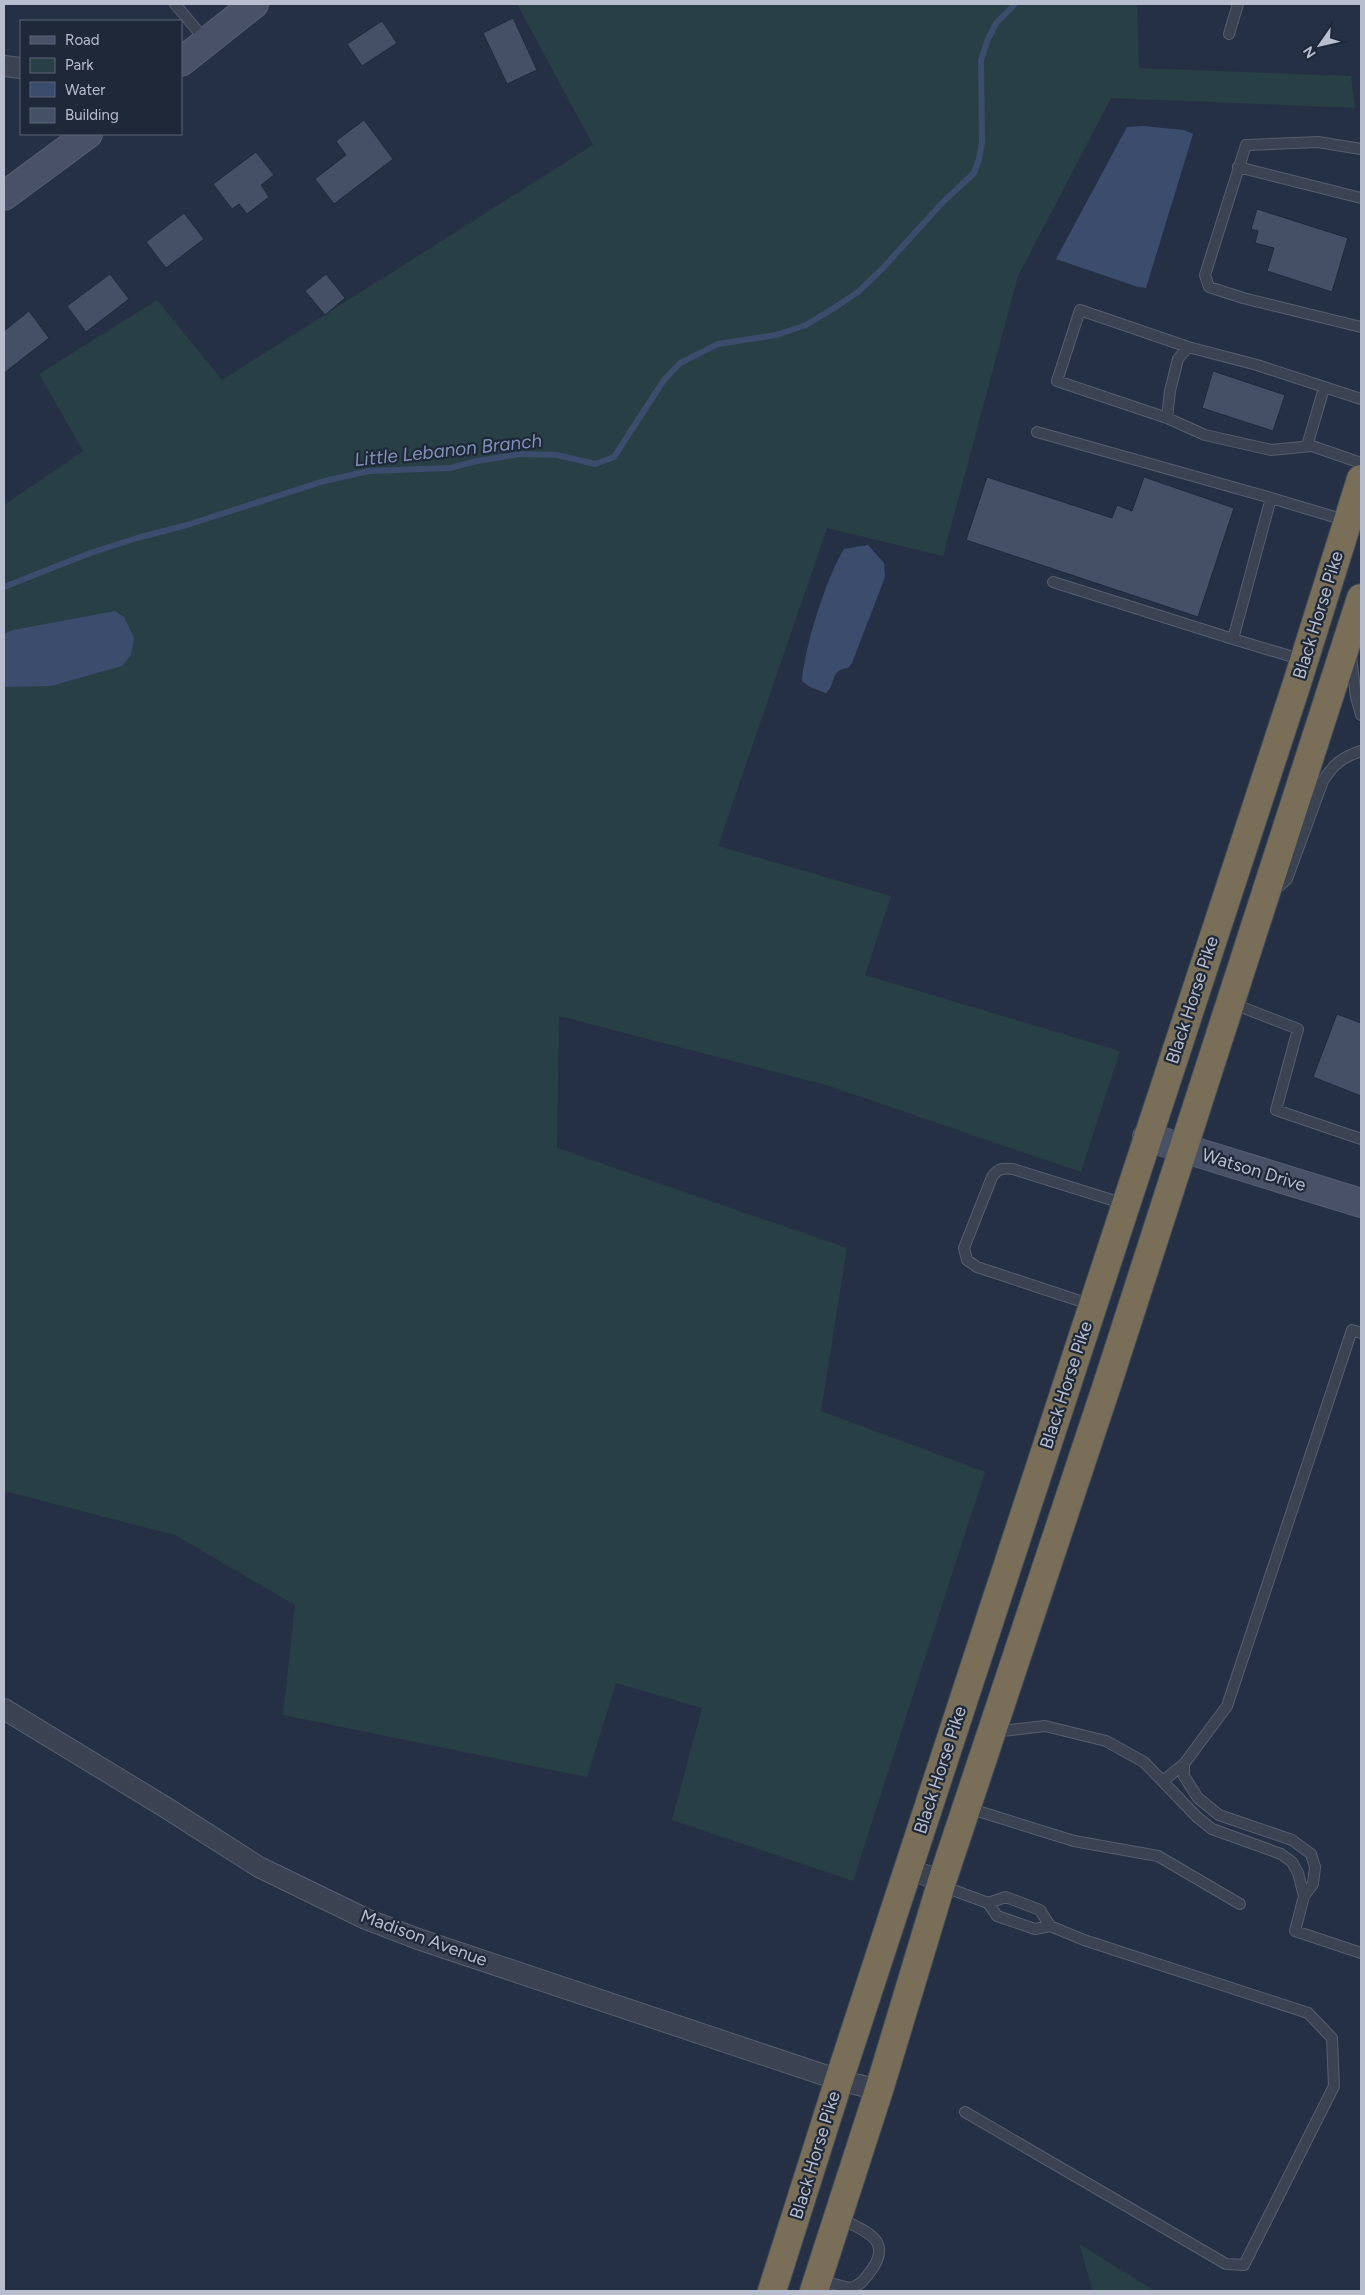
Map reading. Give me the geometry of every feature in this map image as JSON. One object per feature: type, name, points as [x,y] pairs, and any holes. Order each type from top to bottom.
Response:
[{"type":"highway","name":"Black Horse Pike","points":[[772,2291],[1361,478]]},
{"type":"highway","name":"Black Horse Pike","points":[[816,2285],[879,2090],[942,1884],[1184,1149],[1361,598]]},
{"type":"street","points":[[182,61],[254,4]]},
{"type":"street","points":[[4,66],[20,68]]},
{"type":"street","points":[[4,196],[87,135]]},
{"type":"street","name":"Watson Drive","points":[[1147,1138],[1361,1203]]},
{"type":"street","name":"Madison Avenue","points":[[4,1710],[165,1807],[259,1868],[366,1919],[418,1939],[839,2080],[879,2090]]},
{"type":"street","points":[[908,1869],[942,1884]]},
{"type":"lane","points":[[175,4],[207,42]]},
{"type":"lane","points":[[1229,34],[1238,4]]},
{"type":"lane","points":[[1361,149],[1318,142],[1246,145],[1205,276],[1209,287],[1243,298],[1335,319],[1361,327]]},
{"type":"lane","points":[[1238,167],[1361,198]]},
{"type":"lane","points":[[1361,398],[1324,388],[1257,365],[1188,347],[1080,310],[1057,380],[1167,418],[1205,435],[1270,450],[1312,446],[1361,463]]},
{"type":"lane","points":[[1167,418],[1170,391],[1178,359],[1188,347]]},
{"type":"lane","points":[[1307,446],[1324,388]]},
{"type":"lane","points":[[1036,432],[1348,521]]},
{"type":"lane","points":[[1233,639],[1271,498]]},
{"type":"lane","points":[[1053,582],[1303,660]]},
{"type":"lane","points":[[1348,639],[1356,697],[1361,715]]},
{"type":"lane","points":[[1264,899],[1287,879],[1322,781],[1332,766],[1345,756],[1361,751]]},
{"type":"lane","points":[[1231,1003],[1298,1029],[1276,1110],[1361,1139]]},
{"type":"lane","points":[[1092,1306],[977,1267],[967,1260],[964,1248],[992,1177],[996,1171],[1003,1168],[1014,1169],[1125,1204]]},
{"type":"lane","points":[[1162,1781],[1184,1764],[1226,1706],[1352,1330],[1361,1333]]},
{"type":"lane","points":[[992,1732],[1045,1726],[1106,1741],[1144,1762],[1197,1817],[1212,1829],[1280,1854],[1292,1862],[1298,1874],[1304,1896]]},
{"type":"lane","points":[[1184,1764],[1184,1776],[1198,1798],[1219,1815],[1292,1840],[1311,1854],[1315,1867],[1313,1884],[1304,1896],[1295,1931],[1361,1953]]},
{"type":"lane","points":[[967,1808],[1074,1840],[1158,1856],[1240,1904]]},
{"type":"lane","points":[[942,1884],[988,1903],[997,1916],[1035,1929],[1050,1926],[1084,1940],[1308,2013],[1332,2038],[1334,2086],[1244,2265],[1226,2264],[966,2112]]},
{"type":"lane","points":[[988,1903],[1006,1897],[1040,1910],[1050,1926]]},
{"type":"lane","points":[[816,2285],[854,2287],[863,2282],[880,2255],[880,2245],[874,2236],[838,2217]]},
{"type":"green space","points":[[517,4],[1137,4],[1139,68],[1351,76],[1355,108],[1111,98],[1018,276],[943,556],[827,528],[718,846],[891,896],[865,975],[1120,1051],[1081,1172],[826,1085],[559,1016],[557,1148],[847,1248],[821,1411],[985,1472],[853,1881],[672,1820],[702,1708],[616,1683],[587,1777],[283,1715],[295,1605],[175,1535],[4,1491],[4,505],[83,451],[39,374],[157,300],[222,380],[593,145]]},
{"type":"green space","points":[[1079,2244],[1155,2291],[1093,2291]]},
{"type":"water","points":[[1143,126],[1184,130],[1193,134],[1146,288],[1138,287],[1056,259],[1127,127]]},
{"type":"water","points":[[868,545],[884,563],[885,577],[852,663],[848,668],[838,671],[826,693],[810,687],[802,681],[807,650],[817,613],[837,561],[844,549]]},
{"type":"water","points":[[115,611],[124,617],[134,638],[131,655],[122,666],[51,686],[4,687],[4,634],[13,630]]},
{"type":"building","points":[[513,18],[537,70],[507,84],[483,33]]},
{"type":"building","points":[[382,21],[397,43],[362,66],[347,44]]},
{"type":"building","points":[[364,120],[393,159],[334,204],[315,179],[346,155],[336,141]]},
{"type":"building","points":[[256,152],[274,175],[261,185],[269,197],[247,214],[239,204],[232,209],[213,184]]},
{"type":"building","points":[[1257,209],[1348,238],[1332,292],[1267,271],[1274,248],[1255,243],[1258,231],[1251,229]]},
{"type":"building","points":[[184,213],[204,239],[166,268],[146,242]]},
{"type":"building","points":[[110,274],[129,299],[86,332],[67,306]]},
{"type":"building","points":[[326,274],[345,298],[325,315],[305,291]]},
{"type":"building","points":[[29,311],[49,338],[4,373],[4,331]]},
{"type":"building","points":[[1213,371],[1285,395],[1273,431],[1202,408]]},
{"type":"building","points":[[987,477],[1112,518],[1117,505],[1132,511],[1144,477],[1234,508],[1198,617],[966,540]]},
{"type":"building","points":[[1337,1014],[1361,1023],[1361,1096],[1313,1077]]},
{"type":"waterway","name":"Little Lebanon Branch","points":[[4,587],[90,553],[137,538],[187,525],[324,481],[369,471],[450,468],[477,461],[521,454],[557,455],[595,464],[614,457],[664,380],[680,363],[718,344],[776,335],[806,325],[834,308],[858,292],[883,268],[942,203],[974,173],[982,142],[981,60],[988,39],[997,22],[1015,4]]}]
